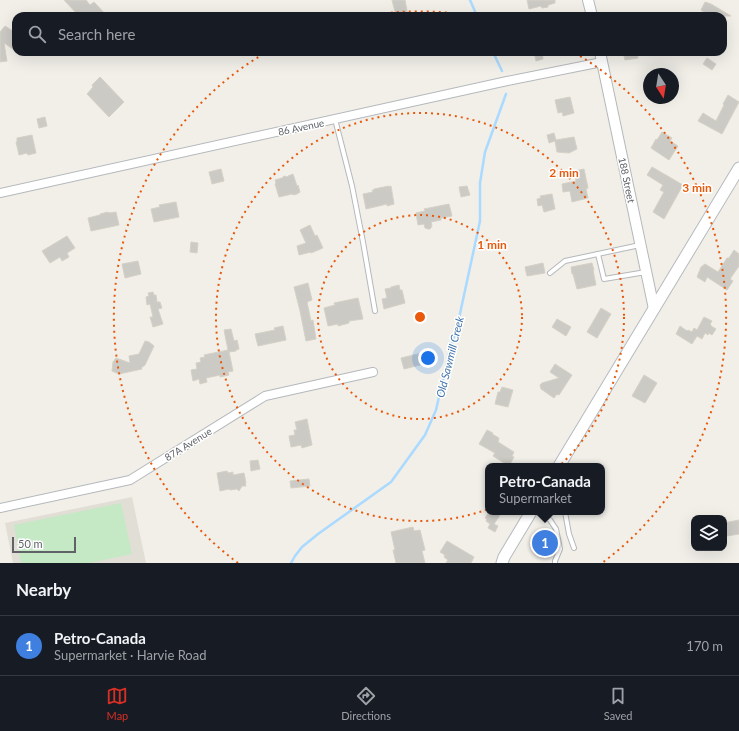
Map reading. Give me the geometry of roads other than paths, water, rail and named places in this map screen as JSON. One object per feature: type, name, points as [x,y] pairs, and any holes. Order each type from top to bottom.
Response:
[{"type":"main road","points":[[561,463],[739,168]]},
{"type":"main road","points":[[501,561],[529,515]]},
{"type":"street","points":[[588,0],[591,12]]},
{"type":"street","name":"86 Avenue","points":[[0,193],[507,81],[601,57]]},
{"type":"street","name":"188 Street","points":[[601,57],[654,309]]},
{"type":"street","name":"87A Avenue","points":[[0,508],[130,480],[265,396],[373,372]]},
{"type":"lane","points":[[335,119],[352,186],[375,311]]},
{"type":"lane","points":[[550,273],[565,261],[641,245]]},
{"type":"lane","points":[[598,254],[604,280],[647,271]]},
{"type":"lane","points":[[542,515],[550,520],[556,529],[560,549],[555,563]]},
{"type":"lane","points":[[566,515],[569,534],[574,548]]},
{"type":"waterway","name":"Old Sawmill Creek","points":[[470,0],[475,12]]},
{"type":"waterway","name":"Old Sawmill Creek","points":[[495,56],[502,71]]},
{"type":"waterway","name":"Old Sawmill Creek","points":[[291,563],[302,547],[318,534],[391,482],[425,435],[436,410],[449,353],[458,323],[480,221],[480,183],[485,152],[506,94]]},
{"type":"place","name":"Petro-Canada","points":[[545,543]]}]
